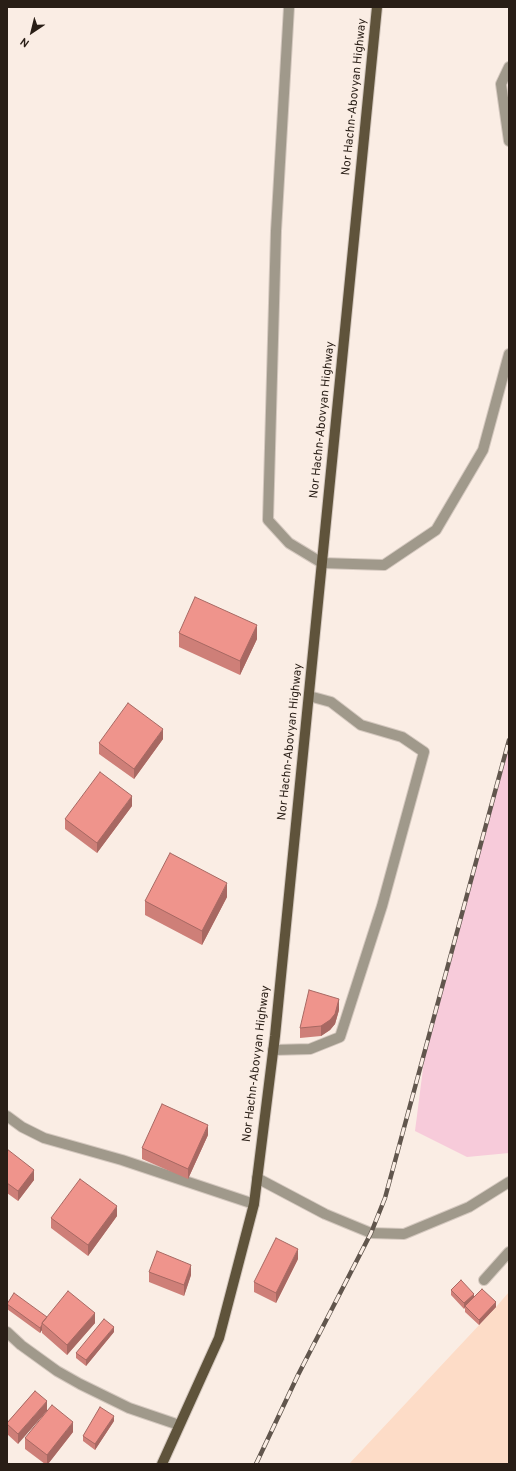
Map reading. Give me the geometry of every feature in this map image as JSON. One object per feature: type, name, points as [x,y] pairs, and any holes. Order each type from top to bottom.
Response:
[{"type":"main road","name":"Nor Hachn-Abovyan Highway","points":[[162,1464],[219,1338],[254,1204],[273,1050],[377,7]]},
{"type":"street","points":[[289,7],[276,231],[268,520],[289,543],[322,563],[384,565],[436,530],[483,450],[509,354]]},
{"type":"street","points":[[509,67],[501,84],[509,141]]},
{"type":"street","points":[[273,1050],[310,1049],[340,1037],[382,906],[424,752],[402,737],[361,724],[331,702],[309,696]]},
{"type":"street","points":[[7,1116],[22,1127],[44,1138],[122,1160],[254,1204]]},
{"type":"street","points":[[257,1178],[325,1214],[371,1233],[404,1234],[469,1208],[509,1182]]},
{"type":"street","points":[[484,1280],[509,1252]]},
{"type":"street","points":[[7,1332],[57,1371],[80,1384],[129,1408],[179,1426]]},
{"type":"shaded area","points":[[509,737],[509,1153],[467,1157],[415,1131],[425,1053]]},
{"type":"shaded area","points":[[509,1292],[509,1464],[349,1464],[496,1307]]},
{"type":"building","points":[[195,597],[257,625],[240,661],[179,633]]},
{"type":"building","points":[[128,703],[163,729],[134,769],[99,743]]},
{"type":"building","points":[[100,772],[132,796],[97,843],[65,819]]},
{"type":"building","points":[[170,853],[227,883],[202,931],[145,901]]},
{"type":"building","points":[[309,990],[339,999],[335,1014],[330,1020],[321,1026],[300,1028]]},
{"type":"building","points":[[162,1104],[208,1125],[188,1169],[142,1148]]},
{"type":"building","points":[[7,1149],[34,1170],[18,1191],[7,1183]]},
{"type":"building","points":[[80,1179],[117,1206],[88,1245],[51,1218]]},
{"type":"building","points":[[276,1238],[298,1249],[276,1293],[254,1282]]},
{"type":"building","points":[[157,1251],[191,1265],[184,1285],[149,1272]]},
{"type":"building","points":[[461,1280],[474,1294],[464,1303],[451,1290]]},
{"type":"building","points":[[482,1289],[496,1302],[479,1320],[465,1306]]},
{"type":"building","points":[[68,1291],[95,1313],[67,1345],[42,1323]]},
{"type":"building","points":[[14,1293],[47,1317],[40,1328],[7,1304]]},
{"type":"building","points":[[104,1319],[114,1327],[86,1360],[76,1353]]},
{"type":"building","points":[[35,1391],[47,1401],[18,1434],[7,1423]]},
{"type":"building","points":[[52,1405],[73,1422],[47,1455],[25,1438]]},
{"type":"building","points":[[100,1407],[114,1416],[95,1444],[83,1436]]},
{"type":"railway","points":[[256,1464],[298,1375],[371,1233],[385,1198],[509,740]]}]
